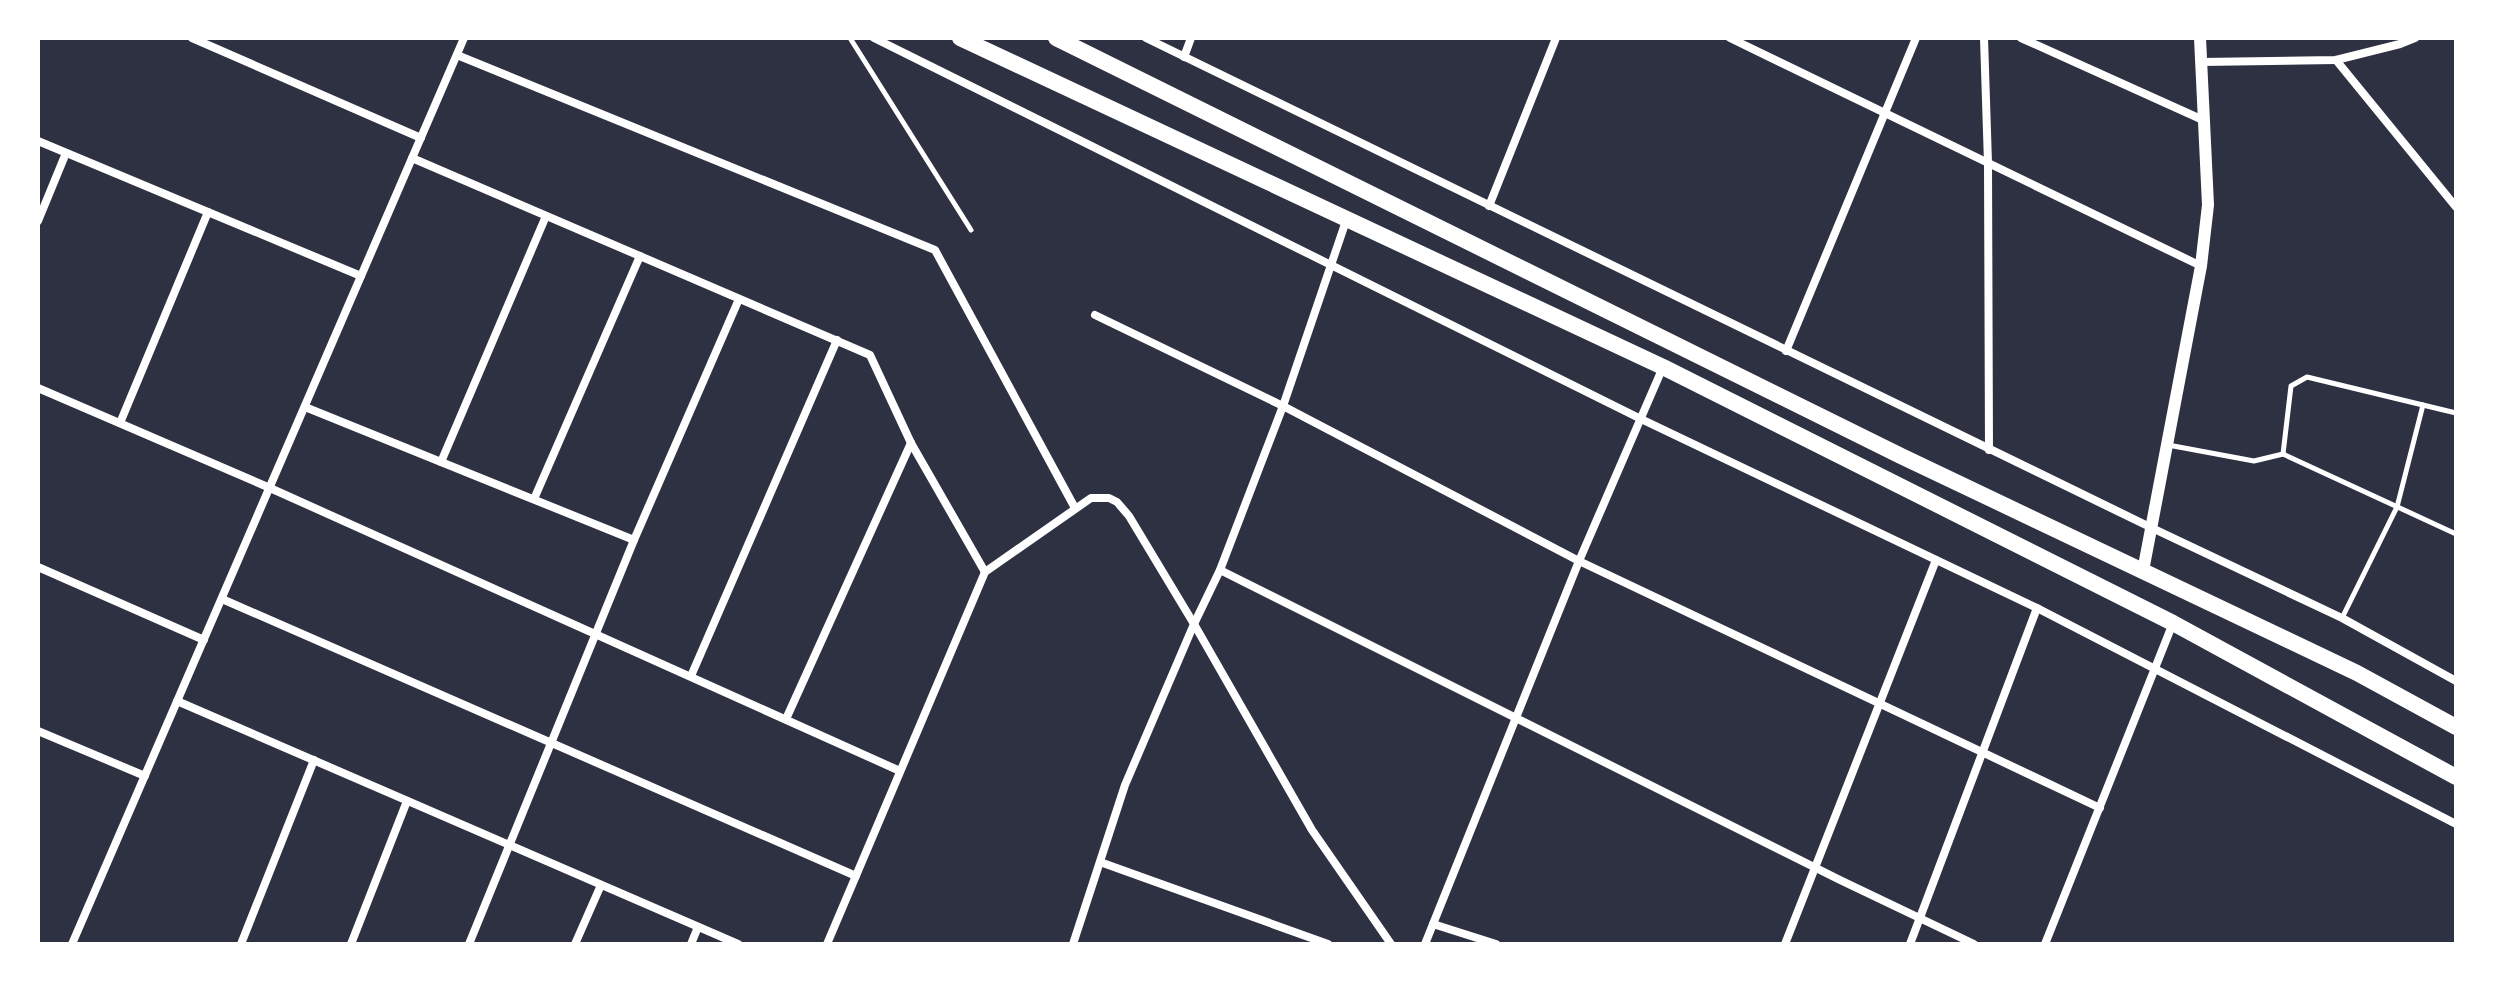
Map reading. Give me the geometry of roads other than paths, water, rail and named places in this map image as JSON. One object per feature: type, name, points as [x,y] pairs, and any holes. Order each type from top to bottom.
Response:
[{"type":"highway","points":[[960,38],[1663,367],[2173,623],[2456,777]]},
{"type":"highway","points":[[1056,38],[1901,456],[2357,673],[2456,727]]},
{"type":"street","points":[[192,38],[421,138]]},
{"type":"street","points":[[72,944],[464,38]]},
{"type":"street","points":[[874,38],[1641,419],[2037,608],[2456,824]]},
{"type":"street","points":[[1146,38],[1989,450],[2342,618],[2456,681]]},
{"type":"street","points":[[1184,57],[1191,38]]},
{"type":"street","points":[[1489,206],[1556,38]]},
{"type":"street","points":[[1730,38],[2201,266]]},
{"type":"street","points":[[1786,351],[1916,38]]},
{"type":"street","points":[[1984,38],[1988,163],[1989,450]]},
{"type":"street","points":[[2021,38],[2203,120]]},
{"type":"street","points":[[2143,571],[2201,266],[2208,205],[2200,38]]},
{"type":"street","points":[[2201,62],[2336,60],[2415,38]]},
{"type":"street","points":[[457,55],[935,250],[1075,508]]},
{"type":"street","points":[[2336,60],[2456,207]]},
{"type":"street","points":[[38,141],[361,276]]},
{"type":"street","points":[[38,221],[66,153]]},
{"type":"street","points":[[412,158],[870,355],[911,443],[985,572]]},
{"type":"street","points":[[120,423],[208,212]]},
{"type":"street","points":[[441,462],[546,216]]},
{"type":"street","points":[[1073,944],[1125,785],[1220,570],[1283,406],[1347,217]]},
{"type":"street","points":[[534,499],[640,256]]},
{"type":"street","points":[[469,944],[634,540],[739,299]]},
{"type":"street","points":[[1095,315],[1283,406],[1579,561],[2100,808]]},
{"type":"street","points":[[691,676],[837,340]]},
{"type":"street","points":[[1425,944],[1579,561],[1663,367]]},
{"type":"street","points":[[38,388],[597,633],[900,771]]},
{"type":"street","points":[[305,407],[634,540]]},
{"type":"street","points":[[786,719],[911,443]]},
{"type":"street","points":[[827,944],[985,572],[1075,508],[1091,498],[1100,497],[1117,502],[1129,516],[1312,830],[1391,944]]},
{"type":"street","points":[[1785,944],[1936,560]]},
{"type":"street","points":[[38,567],[204,640]]},
{"type":"street","points":[[1220,570],[1918,919],[1974,944]]},
{"type":"street","points":[[222,599],[856,876]]},
{"type":"street","points":[[1910,944],[2037,608]]},
{"type":"street","points":[[2045,944],[2173,623]]},
{"type":"street","points":[[177,701],[738,944]]},
{"type":"street","points":[[38,731],[145,776]]},
{"type":"street","points":[[241,944],[314,760]]},
{"type":"street","points":[[351,944],[407,801]]},
{"type":"street","points":[[1100,862],[1328,944]]},
{"type":"street","points":[[575,944],[601,885]]},
{"type":"street","points":[[1433,924],[1496,944]]},
{"type":"street","points":[[691,944],[698,927]]},
{"type":"lane","points":[[850,38],[971,230]]},
{"type":"lane","points":[[2283,454],[2291,386],[2307,377],[2456,413]]},
{"type":"lane","points":[[2342,618],[2397,507],[2423,405]]},
{"type":"lane","points":[[2167,444],[2254,461],[2283,454],[2456,534]]}]
